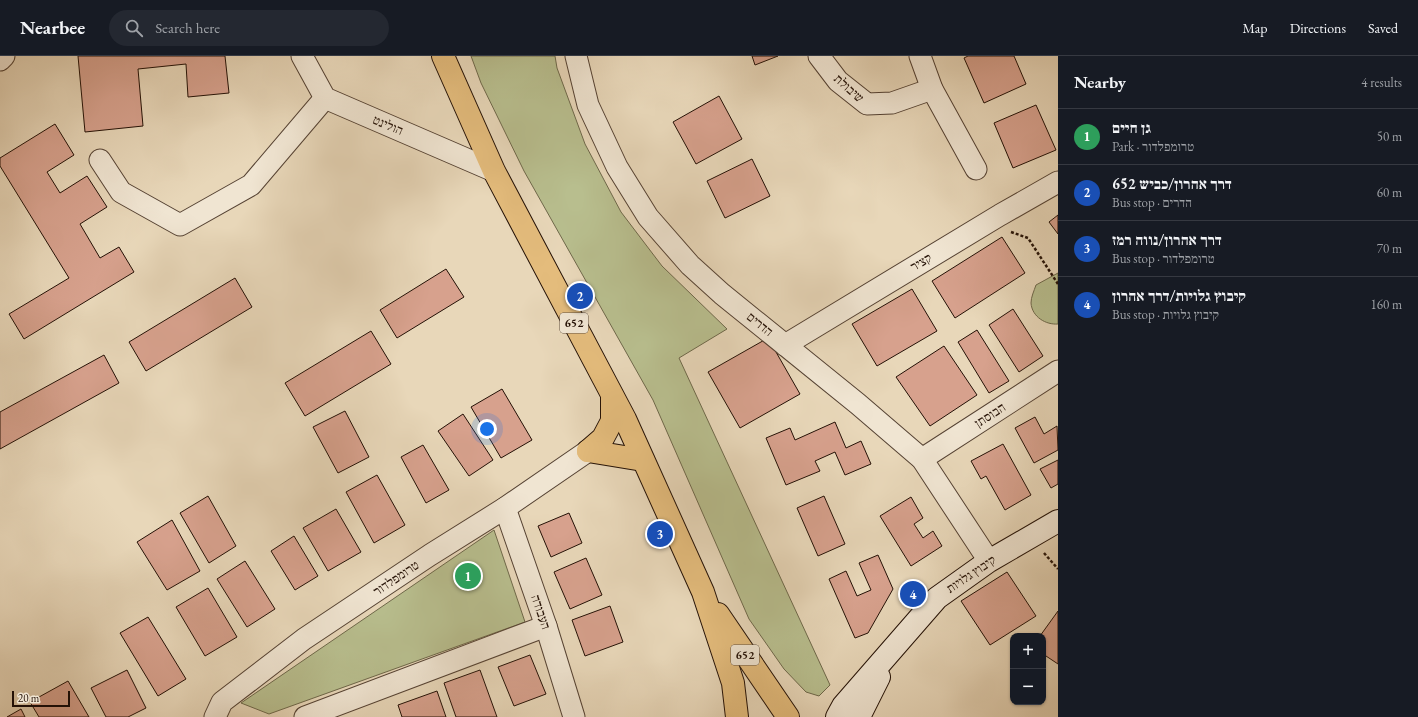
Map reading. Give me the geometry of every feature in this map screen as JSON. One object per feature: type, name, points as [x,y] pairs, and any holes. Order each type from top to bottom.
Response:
[{"type":"main road","name":"652","points":[[443,56],[494,170],[625,419],[703,592],[733,683],[737,717]]},
{"type":"main road","points":[[588,451],[603,438],[612,421],[612,396]]},
{"type":"main road","points":[[588,451],[643,460]]},
{"type":"main road","name":"652","points":[[703,592],[788,717]]},
{"type":"street","points":[[0,60],[4,56]]},
{"type":"street","points":[[100,160],[121,192],[180,225],[251,185],[325,98],[302,56]]},
{"type":"street","name":"הדרים","points":[[576,56],[588,105],[617,167],[648,217],[690,265],[722,294],[858,404],[922,460],[989,561]]},
{"type":"street","name":"שיבולת","points":[[819,56],[838,81],[867,104],[892,103],[932,89]]},
{"type":"street","points":[[920,56],[932,89],[976,169]]},
{"type":"street","name":"הולינט","points":[[325,98],[494,170]]},
{"type":"street","name":"קציר","points":[[785,345],[1000,215],[1058,182]]},
{"type":"street","name":"הבוסתן","points":[[922,460],[1058,371]]},
{"type":"street","name":"טרומפלדור","points":[[215,717],[222,702],[304,639],[430,555],[505,508],[588,451]]},
{"type":"street","name":"העבודה","points":[[505,508],[546,626],[574,717]]},
{"type":"street","name":"קיבוץ גלויות","points":[[837,717],[843,706],[897,642],[937,598],[989,561],[1058,521]]},
{"type":"street","points":[[304,717],[546,626]]},
{"type":"street","name":"קיבוץ גלויות","points":[[858,717],[897,642]]},
{"type":"path","points":[[1000,215],[1012,233],[1028,238],[1058,284]]},
{"type":"green space","points":[[471,56],[555,56],[557,68],[585,144],[621,212],[662,266],[727,329],[679,358],[830,685],[819,696],[806,692],[784,669],[749,619],[653,400],[524,171],[481,83]]},
{"type":"green space","points":[[1058,273],[1058,324],[1053,324],[1040,319],[1037,316],[1032,308],[1031,301],[1036,285]]},
{"type":"green space","points":[[494,530],[525,622],[269,714],[241,703]]},
{"type":"building","points":[[78,56],[225,56],[229,93],[188,97],[186,64],[138,69],[143,126],[85,132]]},
{"type":"building","points":[[752,56],[778,56],[755,65]]},
{"type":"building","points":[[968,56],[1014,56],[1026,84],[984,103],[964,58]]},
{"type":"building","points":[[719,96],[742,139],[696,164],[673,122]]},
{"type":"building","points":[[1036,105],[1056,150],[1013,168],[994,123]]},
{"type":"building","points":[[55,124],[74,155],[47,172],[60,193],[87,176],[107,207],[80,224],[100,258],[119,247],[134,272],[24,339],[9,314],[69,278],[0,166],[0,158]]},
{"type":"building","points":[[752,159],[770,196],[725,218],[707,181]]},
{"type":"building","points":[[1058,215],[1058,234],[1049,222]]},
{"type":"building","points":[[1002,237],[1025,273],[955,318],[932,281]]},
{"type":"building","points":[[446,269],[464,297],[397,338],[380,310]]},
{"type":"building","points":[[235,278],[252,307],[146,371],[129,342]]},
{"type":"building","points":[[912,289],[937,331],[877,366],[852,324]]},
{"type":"building","points":[[1013,309],[1043,356],[1019,372],[989,325]]},
{"type":"building","points":[[977,330],[1009,381],[989,393],[958,342]]},
{"type":"building","points":[[371,331],[391,364],[305,416],[285,383]]},
{"type":"building","points":[[768,338],[800,394],[740,428],[708,372]]},
{"type":"building","points":[[944,346],[977,395],[930,426],[896,377]]},
{"type":"building","points":[[104,355],[119,383],[0,449],[0,412]]},
{"type":"building","points":[[502,389],[532,440],[501,458],[471,407]]},
{"type":"building","points":[[345,411],[369,457],[338,473],[313,427]]},
{"type":"building","points":[[463,414],[493,460],[469,476],[438,431]]},
{"type":"building","points":[[1035,417],[1044,434],[1057,426],[1058,450],[1034,463],[1015,428]]},
{"type":"building","points":[[835,422],[846,448],[861,441],[871,464],[845,475],[835,452],[815,461],[820,471],[786,485],[766,438],[790,428],[795,440]]},
{"type":"building","points":[[1003,444],[1031,495],[1005,510],[986,476],[981,479],[971,461]]},
{"type":"building","points":[[423,445],[449,490],[426,503],[401,457]]},
{"type":"building","points":[[1058,460],[1058,484],[1051,488],[1040,469]]},
{"type":"building","points":[[377,475],[405,525],[374,543],[346,492]]},
{"type":"building","points":[[208,496],[236,546],[209,563],[180,513]]},
{"type":"building","points":[[824,496],[845,544],[818,556],[797,508]]},
{"type":"building","points":[[911,497],[923,518],[914,524],[923,538],[933,531],[942,546],[911,566],[880,516]]},
{"type":"building","points":[[336,509],[361,552],[328,571],[303,528]]},
{"type":"building","points":[[569,513],[582,543],[551,557],[538,526]]},
{"type":"building","points":[[172,520],[200,571],[167,590],[137,542]]},
{"type":"building","points":[[294,536],[318,576],[295,590],[271,551]]},
{"type":"building","points":[[878,555],[893,589],[868,633],[855,638],[829,579],[846,571],[857,596],[871,590],[859,563]]},
{"type":"building","points":[[586,558],[602,595],[570,609],[554,572]]},
{"type":"building","points":[[245,561],[275,609],[247,627],[217,579]]},
{"type":"building","points":[[1007,572],[1036,616],[990,645],[961,601]]},
{"type":"building","points":[[208,588],[237,637],[205,656],[176,607]]},
{"type":"building","points":[[610,606],[623,642],[585,656],[572,620]]},
{"type":"building","points":[[1058,611],[1058,664],[1046,656],[1046,633],[1042,633]]},
{"type":"building","points":[[148,617],[186,679],[158,696],[120,633]]},
{"type":"building","points":[[530,655],[546,694],[514,706],[498,667]]},
{"type":"building","points":[[127,670],[146,708],[128,717],[106,717],[91,688]]},
{"type":"building","points":[[480,670],[497,717],[456,717],[444,683]]},
{"type":"building","points":[[68,681],[89,717],[39,717],[30,702]]},
{"type":"building","points":[[437,691],[446,717],[402,717],[398,705]]},
{"type":"building","points":[[21,709],[25,717],[7,717]]},
{"type":"place","name":"דרך אהרון/כביש 652","points":[[580,296]]},
{"type":"place","name":"דרך אהרון/נווה רמז","points":[[660,534]]},
{"type":"place","name":"גן חיים","points":[[468,576]]},
{"type":"place","name":"קיבוץ גלויות/דרך אהרון","points":[[913,594]]}]
